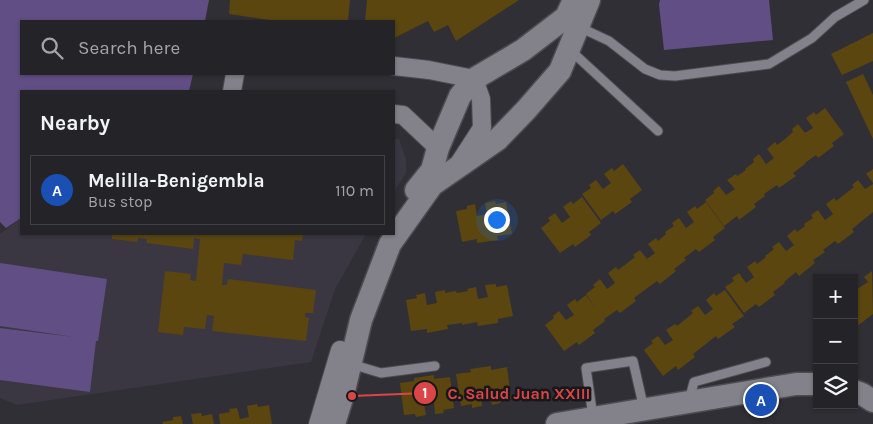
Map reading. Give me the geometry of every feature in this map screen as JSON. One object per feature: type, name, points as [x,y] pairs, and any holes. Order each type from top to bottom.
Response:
[{"type":"street","points":[[395,218],[432,170],[438,148],[460,96],[474,79],[523,50],[566,16],[574,0]]},
{"type":"street","points":[[318,424],[390,244],[432,185],[497,140],[560,71],[589,0]]},
{"type":"street","points":[[395,66],[430,70],[474,79]]},
{"type":"street","points":[[232,90],[235,75]]},
{"type":"street","points":[[457,167],[482,128],[481,99],[474,79]]},
{"type":"street","points":[[395,114],[403,115],[438,148]]},
{"type":"street","points":[[334,424],[345,357],[366,270],[384,235]]},
{"type":"street","points":[[557,424],[796,384],[813,384]]},
{"type":"street","points":[[858,392],[873,401]]},
{"type":"lane","points":[[579,27],[609,40],[645,69],[660,75],[675,76],[769,64],[812,38],[835,17],[864,0]]},
{"type":"lane","points":[[569,49],[658,130]]},
{"type":"lane","points":[[345,357],[381,373],[435,366]]},
{"type":"lane","points":[[594,418],[586,368],[595,366],[633,360],[644,409]]},
{"type":"lane","points":[[689,402],[694,382],[766,362]]},
{"type":"shaded area","points":[[0,0],[209,0],[205,20],[20,20],[20,75],[193,75],[189,90],[20,90],[20,219],[6,228],[0,222]]},
{"type":"shaded area","points":[[660,0],[769,0],[773,40],[664,50]]},
{"type":"shaded area","points":[[395,139],[399,139],[406,159],[406,173],[395,190]]},
{"type":"shaded area","points":[[20,219],[20,235],[365,235],[335,289],[311,362],[17,405],[0,398],[0,234]]},
{"type":"shaded area","points":[[0,263],[107,279],[98,341],[96,341],[90,392],[0,380],[0,328],[74,337],[0,326]]},
{"type":"building","points":[[230,0],[350,0],[348,20],[270,20],[229,14]]},
{"type":"building","points":[[367,0],[519,0],[456,41],[448,25],[434,32],[428,21],[395,38],[395,20],[365,20]]},
{"type":"building","points":[[873,33],[873,61],[842,75],[831,54]]},
{"type":"building","points":[[863,74],[873,95],[873,139],[846,82]]},
{"type":"building","points":[[825,108],[844,134],[832,143],[834,146],[818,158],[816,155],[805,163],[793,173],[796,176],[779,188],[777,185],[764,194],[765,196],[754,204],[756,207],[739,220],[737,216],[724,226],[705,200],[719,186],[726,195],[735,189],[727,180],[746,170],[754,162],[753,159],[759,154],[766,164],[774,158],[767,149],[775,142],[777,145],[785,139],[798,124],[805,133],[813,128],[806,118],[814,112],[816,115]]},
{"type":"building","points":[[623,164],[642,190],[630,199],[632,202],[615,214],[613,211],[601,220],[582,194],[591,188],[589,185],[596,180],[603,189],[611,183],[604,174],[612,168],[614,171]]},
{"type":"building","points":[[873,169],[873,183],[866,174]]},
{"type":"building","points":[[858,180],[865,189],[873,184],[873,212],[852,229],[854,232],[838,244],[835,241],[823,250],[825,252],[813,260],[815,263],[799,276],[796,272],[784,282],[773,292],[775,295],[759,307],[756,304],[744,313],[725,287],[734,281],[732,278],[739,273],[746,283],[754,277],[747,267],[755,261],[757,264],[766,257],[774,249],[772,247],[779,242],[786,251],[794,245],[787,236],[795,229],[797,232],[805,226],[804,224],[813,218],[811,215],[818,210],[825,220],[833,214],[826,204],[834,198],[836,201],[854,187],[852,185]]},
{"type":"building","points":[[582,197],[601,223],[589,232],[591,235],[575,247],[573,244],[560,253],[541,228],[550,221],[548,218],[555,213],[562,223],[570,217],[563,207],[571,201],[573,204]]},
{"type":"building","points":[[495,201],[496,204],[506,202],[512,234],[497,236],[498,240],[477,243],[477,239],[462,242],[456,211],[467,209],[467,206],[475,204],[477,216],[487,214],[485,203]]},
{"type":"building","points":[[706,202],[725,228],[713,237],[715,240],[699,252],[696,249],[684,258],[686,260],[674,269],[676,271],[660,284],[657,281],[634,298],[636,301],[620,313],[617,310],[604,319],[605,321],[593,330],[595,333],[579,345],[577,342],[564,351],[545,325],[554,318],[553,316],[559,311],[566,320],[574,315],[567,305],[575,299],[577,302],[586,295],[597,310],[586,294],[595,287],[593,285],[600,279],[607,289],[615,283],[608,273],[616,267],[618,270],[635,257],[633,255],[640,250],[647,259],[655,253],[648,244],[656,238],[658,241],[666,234],[665,232],[674,226],[672,223],[679,218],[686,228],[694,222],[687,212],[695,206],[697,209]]},
{"type":"building","points":[[112,235],[303,235],[302,241],[295,240],[293,260],[243,254],[241,265],[224,263],[222,285],[227,285],[228,279],[316,290],[313,313],[305,313],[305,317],[309,318],[306,341],[212,331],[214,316],[207,315],[205,329],[184,327],[183,335],[158,332],[165,271],[191,274],[190,280],[196,281],[200,239],[194,238],[193,249],[147,243],[147,239],[138,238],[137,242],[112,239]]},
{"type":"building","points":[[872,271],[873,314],[858,325],[858,288],[868,282],[864,277]]},
{"type":"building","points":[[496,284],[496,287],[507,285],[513,316],[498,319],[498,323],[478,326],[477,322],[462,325],[462,323],[447,325],[448,329],[427,333],[427,329],[411,331],[406,300],[417,298],[416,295],[425,293],[427,305],[437,303],[435,292],[445,290],[445,293],[456,291],[457,293],[476,287],[478,299],[488,297],[485,285]]},
{"type":"building","points":[[725,290],[744,316],[732,324],[735,327],[718,339],[716,336],[693,354],[695,357],[678,370],[676,366],[663,376],[644,350],[658,336],[665,345],[673,340],[666,330],[675,324],[677,326],[693,313],[691,311],[698,306],[705,315],[713,309],[706,300],[714,293],[716,296]]},
{"type":"building","points":[[491,366],[491,370],[507,367],[511,399],[500,400],[500,403],[492,405],[490,393],[481,394],[482,406],[472,408],[472,404],[461,406],[456,374],[471,372],[470,369]]},
{"type":"building","points":[[434,375],[434,379],[450,377],[454,408],[443,410],[444,413],[435,414],[434,402],[424,404],[426,415],[416,417],[415,414],[404,415],[400,383],[414,381],[414,378]]},
{"type":"building","points":[[257,404],[258,407],[269,405],[272,424],[220,424],[219,414],[230,412],[229,409],[237,408],[240,419],[249,417],[247,406]]},
{"type":"building","points":[[201,413],[202,416],[212,414],[214,424],[193,424],[191,414]]},
{"type":"building","points":[[181,416],[183,424],[163,424],[162,422],[173,420],[173,417]]},
{"type":"place","name":"C. Salud Juan XXIII","points":[[352,396]]},
{"type":"place","name":"Melilla-Benigembla","points":[[761,400]]}]
